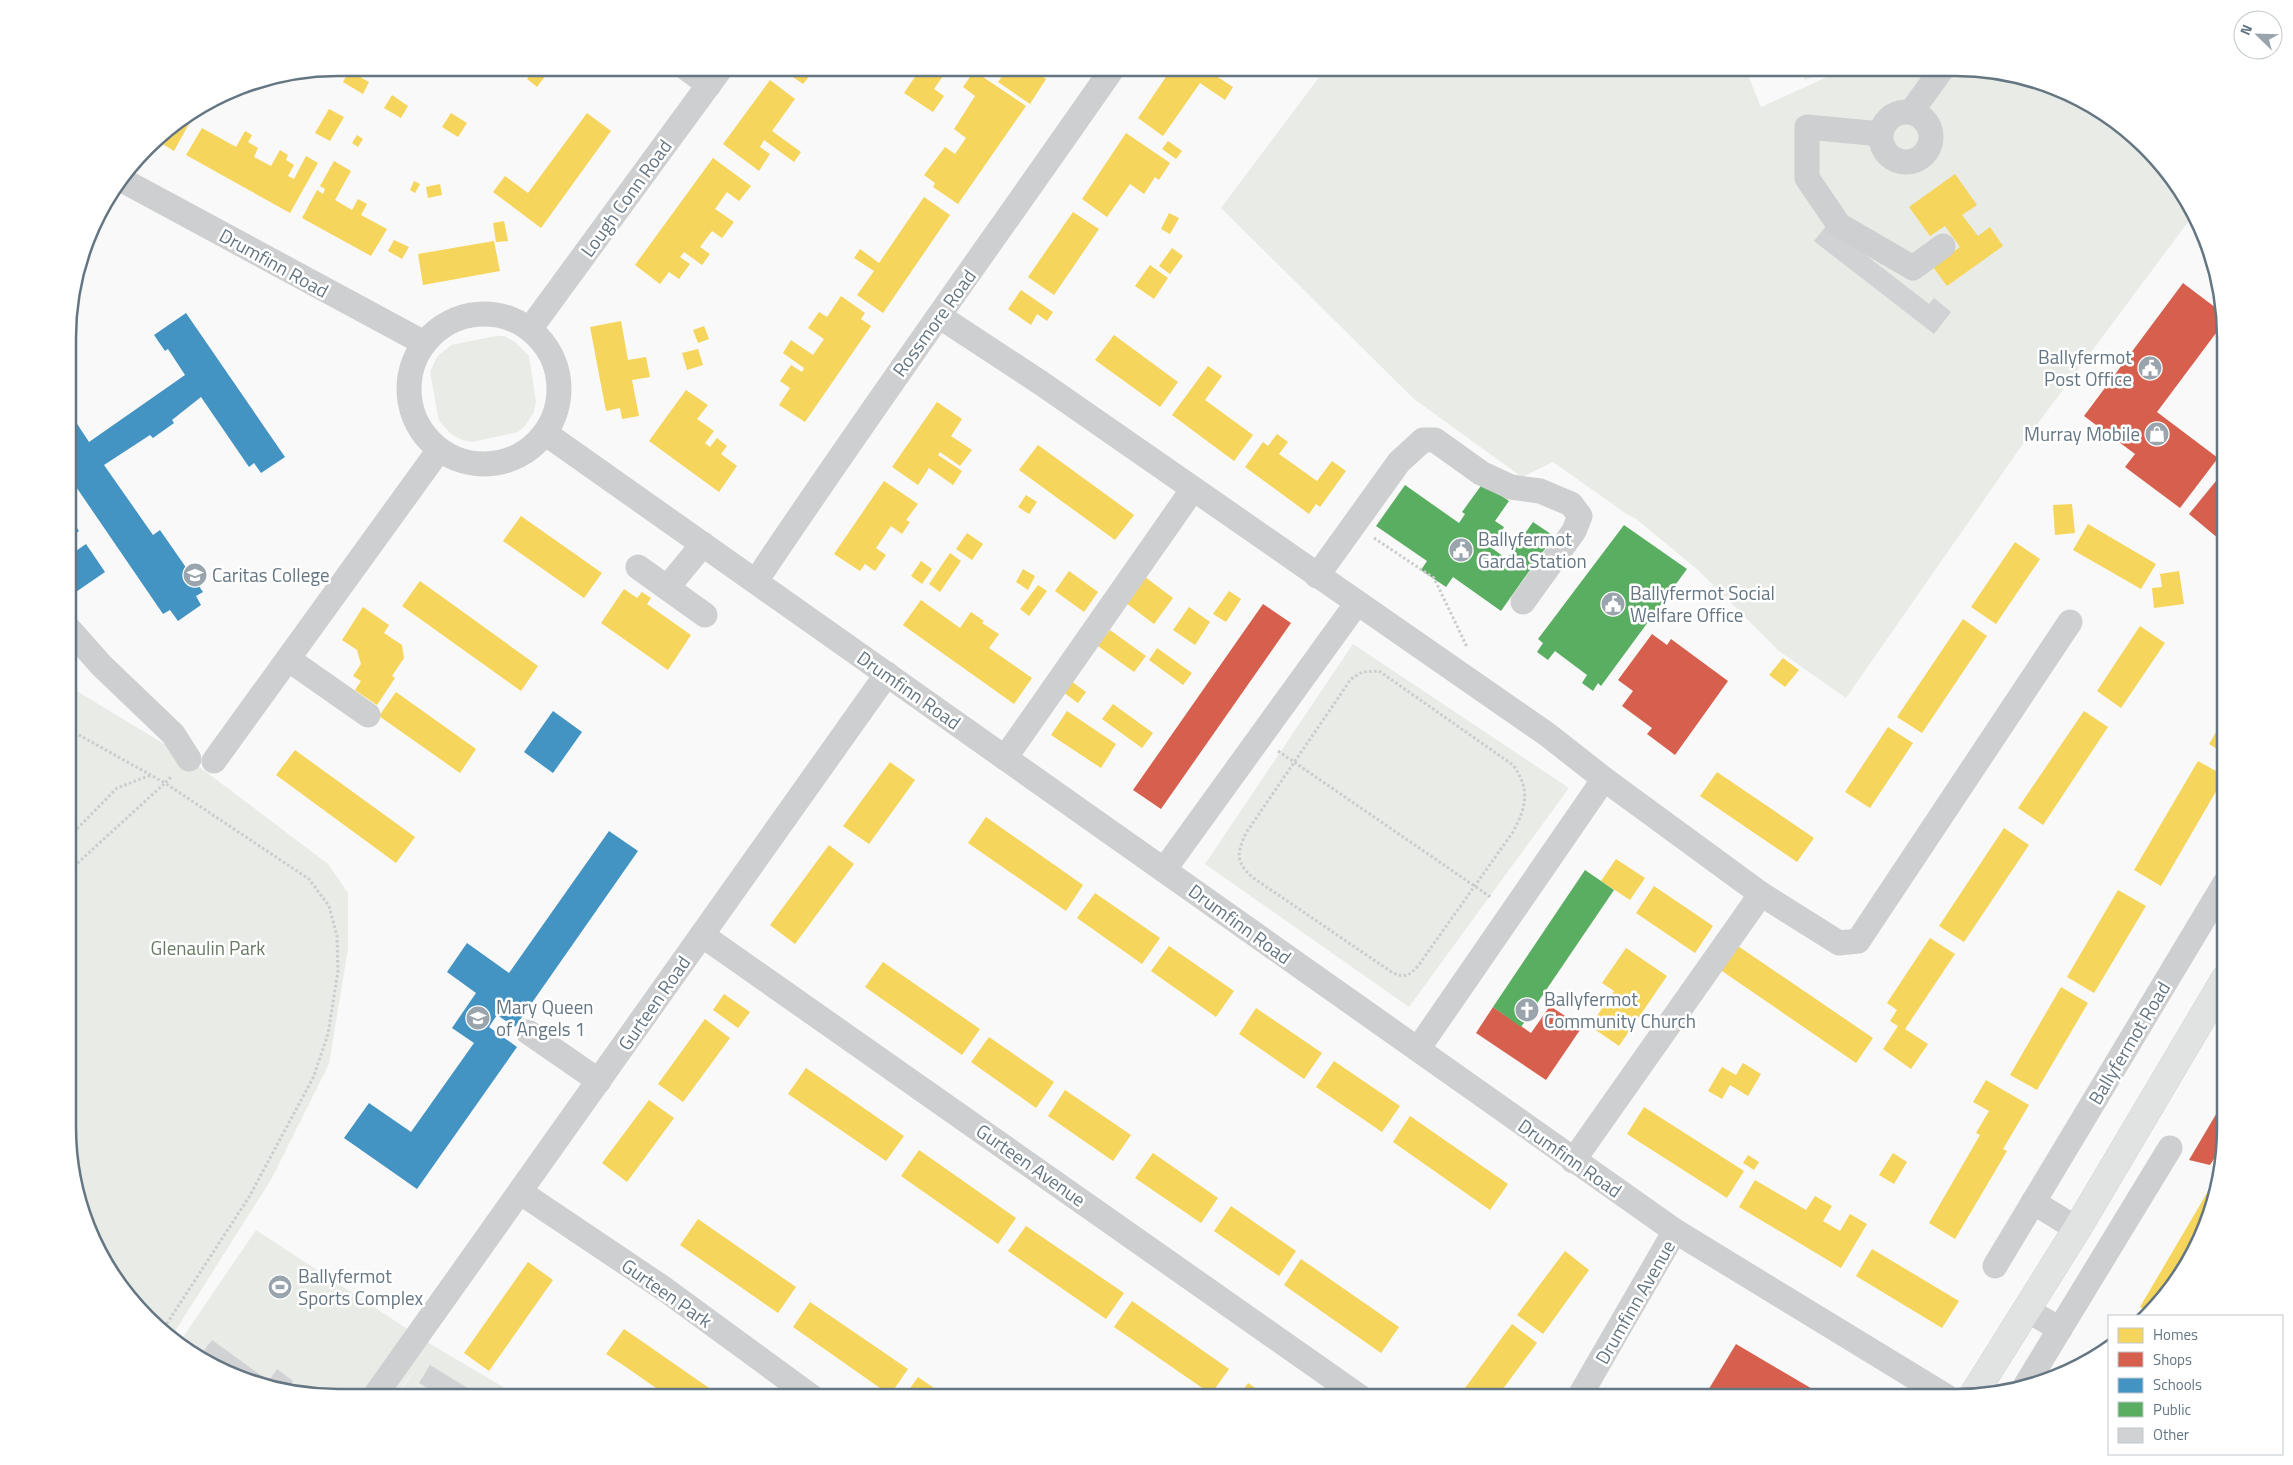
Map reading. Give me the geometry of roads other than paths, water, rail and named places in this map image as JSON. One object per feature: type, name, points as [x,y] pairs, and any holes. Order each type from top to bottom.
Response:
[{"type":"main road","points":[[1978,1388],[2077,1230],[2217,993]]},
{"type":"street","name":"Lough Conn Road","points":[[530,329],[715,76]]},
{"type":"street","name":"Rossmore Road","points":[[756,581],[847,444],[1107,76]]},
{"type":"street","points":[[1911,112],[1936,76]]},
{"type":"street","points":[[1911,112],[1925,120],[1932,135],[1931,143],[1922,157],[1906,163],[1890,157],[1884,150],[1881,134],[1884,126],[1895,115],[1911,112]]},
{"type":"street","points":[[1881,134],[1807,128],[1807,178],[1839,225],[1913,268],[1943,246]]},
{"type":"street","name":"Drumfinn Road","points":[[127,183],[424,343]]},
{"type":"street","points":[[486,313],[509,317],[530,329],[546,346],[556,367],[558,382],[556,413],[545,434],[528,450],[506,461],[483,465],[460,461],[439,450],[422,433],[411,411],[408,387],[412,364],[424,343],[441,326],[462,316],[486,313]]},
{"type":"street","points":[[939,316],[1041,383],[1548,735],[1604,779],[1760,894],[1839,943],[1858,941],[2070,622]]},
{"type":"street","name":"Drumfinn Road","points":[[545,434],[1418,1049],[1573,1161],[1675,1231],[1933,1389]]},
{"type":"street","points":[[1317,576],[1399,462],[1423,440],[1435,440],[1481,473],[1511,487],[1540,491],[1571,504],[1580,516],[1574,531],[1523,602]]},
{"type":"street","points":[[214,761],[439,450]]},
{"type":"street","points":[[1005,758],[1193,489]]},
{"type":"street","points":[[667,588],[703,544]]},
{"type":"street","points":[[638,567],[705,615]]},
{"type":"street","points":[[1164,870],[1357,603]]},
{"type":"street","points":[[76,637],[101,665],[173,734],[189,758]]},
{"type":"street","points":[[288,659],[368,715]]},
{"type":"street","name":"Gurteen Road","points":[[380,1389],[887,674]]},
{"type":"street","points":[[1418,1049],[1604,779]]},
{"type":"street","points":[[1573,1161],[1760,894]]},
{"type":"street","name":"Ballyfermot Road","points":[[1995,1266],[2217,896]]},
{"type":"street","name":"Gurteen Avenue","points":[[702,935],[1349,1389]]},
{"type":"street","points":[[528,1032],[599,1081]]},
{"type":"street","points":[[2030,1378],[2170,1148]]},
{"type":"street","points":[[2102,1187],[2134,1205]]},
{"type":"street","name":"Gurteen Park","points":[[520,1192],[662,1288],[801,1389]]},
{"type":"street","points":[[2034,1202],[2077,1230]]},
{"type":"street","name":"Drumfinn Avenue","points":[[1584,1389],[1675,1231]]},
{"type":"street","points":[[2027,1310],[2060,1329]]},
{"type":"place","name":"Ballyfermot Post Office","points":[[2150,368]]},
{"type":"place","name":"Murray Mobile","points":[[2157,434]]},
{"type":"place","name":"Ballyfermot Garda Station","points":[[1461,550]]},
{"type":"place","name":"Caritas College","points":[[195,575]]},
{"type":"place","name":"Ballyfermot Social Welfare Office","points":[[1613,604]]},
{"type":"place","name":"Ballyfermot Community Church","points":[[1527,1010]]},
{"type":"place","name":"Mary Queen of Angels 1","points":[[478,1018]]},
{"type":"place","name":"Ballyfermot Sports Complex","points":[[280,1287]]},
{"type":"park label","name":"Glenaulin Park","points":[[208,948]]}]
